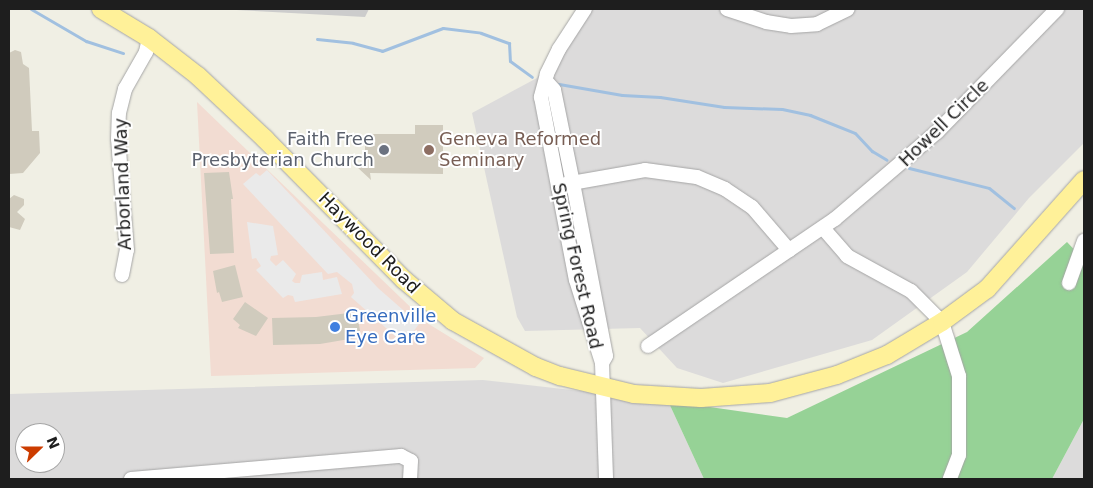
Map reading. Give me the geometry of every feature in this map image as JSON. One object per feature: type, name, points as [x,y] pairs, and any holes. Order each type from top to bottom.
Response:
[{"type":"main road","name":"Haywood Road","points":[[101,9],[149,38],[236,111],[396,273],[453,321],[536,366],[634,394],[671,397],[770,392],[807,384],[867,364],[942,322],[1002,274],[1084,180]]},
{"type":"street","name":"Spring Forest Road","points":[[585,9],[559,50],[541,97],[542,111],[586,322],[602,364],[602,386]]},
{"type":"street","points":[[726,9],[766,22],[791,26],[817,24],[848,9]]},
{"type":"street","name":"Howell Circle","points":[[648,346],[823,228],[938,132],[1056,9]]},
{"type":"street","name":"Arborland Way","points":[[122,275],[127,250],[118,139],[119,113],[126,89],[146,52],[149,38]]},
{"type":"street","name":"Spring Forest Road","points":[[546,81],[554,90],[573,183],[606,356],[602,364]]},
{"type":"street","points":[[558,185],[645,170],[697,177],[725,189],[752,207],[790,250]]},
{"type":"street","points":[[823,228],[848,256],[911,291],[942,322],[959,376],[959,455],[950,479]]},
{"type":"street","points":[[1069,283],[1084,241]]},
{"type":"street","points":[[602,386],[606,479]]},
{"type":"street","points":[[130,479],[401,456],[411,461],[410,479]]},
{"type":"shaded area","points":[[217,9],[369,9],[365,17]]},
{"type":"shaded area","points":[[580,9],[1084,9],[1084,143],[1029,198],[967,272],[872,340],[723,383],[677,368],[640,328],[525,331],[517,317],[472,113],[537,78]]},
{"type":"shaded area","points":[[197,102],[427,323],[484,358],[475,368],[211,376]]},
{"type":"shaded area","points":[[267,170],[378,288],[419,324],[404,344],[351,297],[354,293],[352,284],[337,272],[328,274],[243,184],[256,173],[260,176]]},
{"type":"shaded area","points":[[247,222],[273,226],[278,255],[271,256],[270,260],[276,266],[283,260],[296,274],[292,281],[300,283],[302,275],[322,272],[323,280],[337,277],[342,294],[295,302],[293,296],[288,295],[283,298],[256,270],[261,266],[256,258],[252,259]]},
{"type":"shaded area","points":[[483,380],[668,401],[704,479],[9,479],[9,394]]},
{"type":"shaded area","points":[[1084,419],[1084,479],[1052,479]]},
{"type":"green space","points":[[1067,242],[1084,260],[1084,419],[1052,479],[704,479],[668,401],[787,418],[967,332]]},
{"type":"building","points":[[15,50],[21,52],[23,64],[29,68],[32,131],[39,131],[40,153],[23,173],[9,174],[9,53]]},
{"type":"building","points":[[415,125],[443,125],[443,174],[370,173],[371,180],[357,167],[365,167],[365,134],[415,134]]},
{"type":"building","points":[[229,172],[233,199],[231,199],[234,253],[210,254],[204,173]]},
{"type":"building","points":[[14,195],[24,199],[24,205],[17,212],[25,219],[20,230],[9,227],[9,199]]},
{"type":"building","points":[[235,265],[243,297],[222,302],[219,292],[217,293],[213,271]]},
{"type":"building","points":[[245,302],[268,318],[256,336],[238,328],[240,325],[233,319]]},
{"type":"building","points":[[357,312],[361,337],[320,344],[273,345],[272,318],[316,317]]},
{"type":"waterway","points":[[31,9],[86,41],[123,53]]},
{"type":"waterway","points":[[317,39],[353,43],[382,51],[443,28],[481,33],[509,43],[510,61],[532,77]]},
{"type":"waterway","points":[[559,84],[622,95],[660,97],[724,107],[782,109],[810,115],[855,133],[872,151],[887,160]]},
{"type":"waterway","points":[[909,168],[989,188],[1014,208]]},
{"type":"place","name":"Faith Free Presbyterian Church","points":[[384,150]]},
{"type":"place","name":"Geneva Reformed Seminary","points":[[429,150]]},
{"type":"place","name":"Greenville Eye Care","points":[[335,327]]}]
